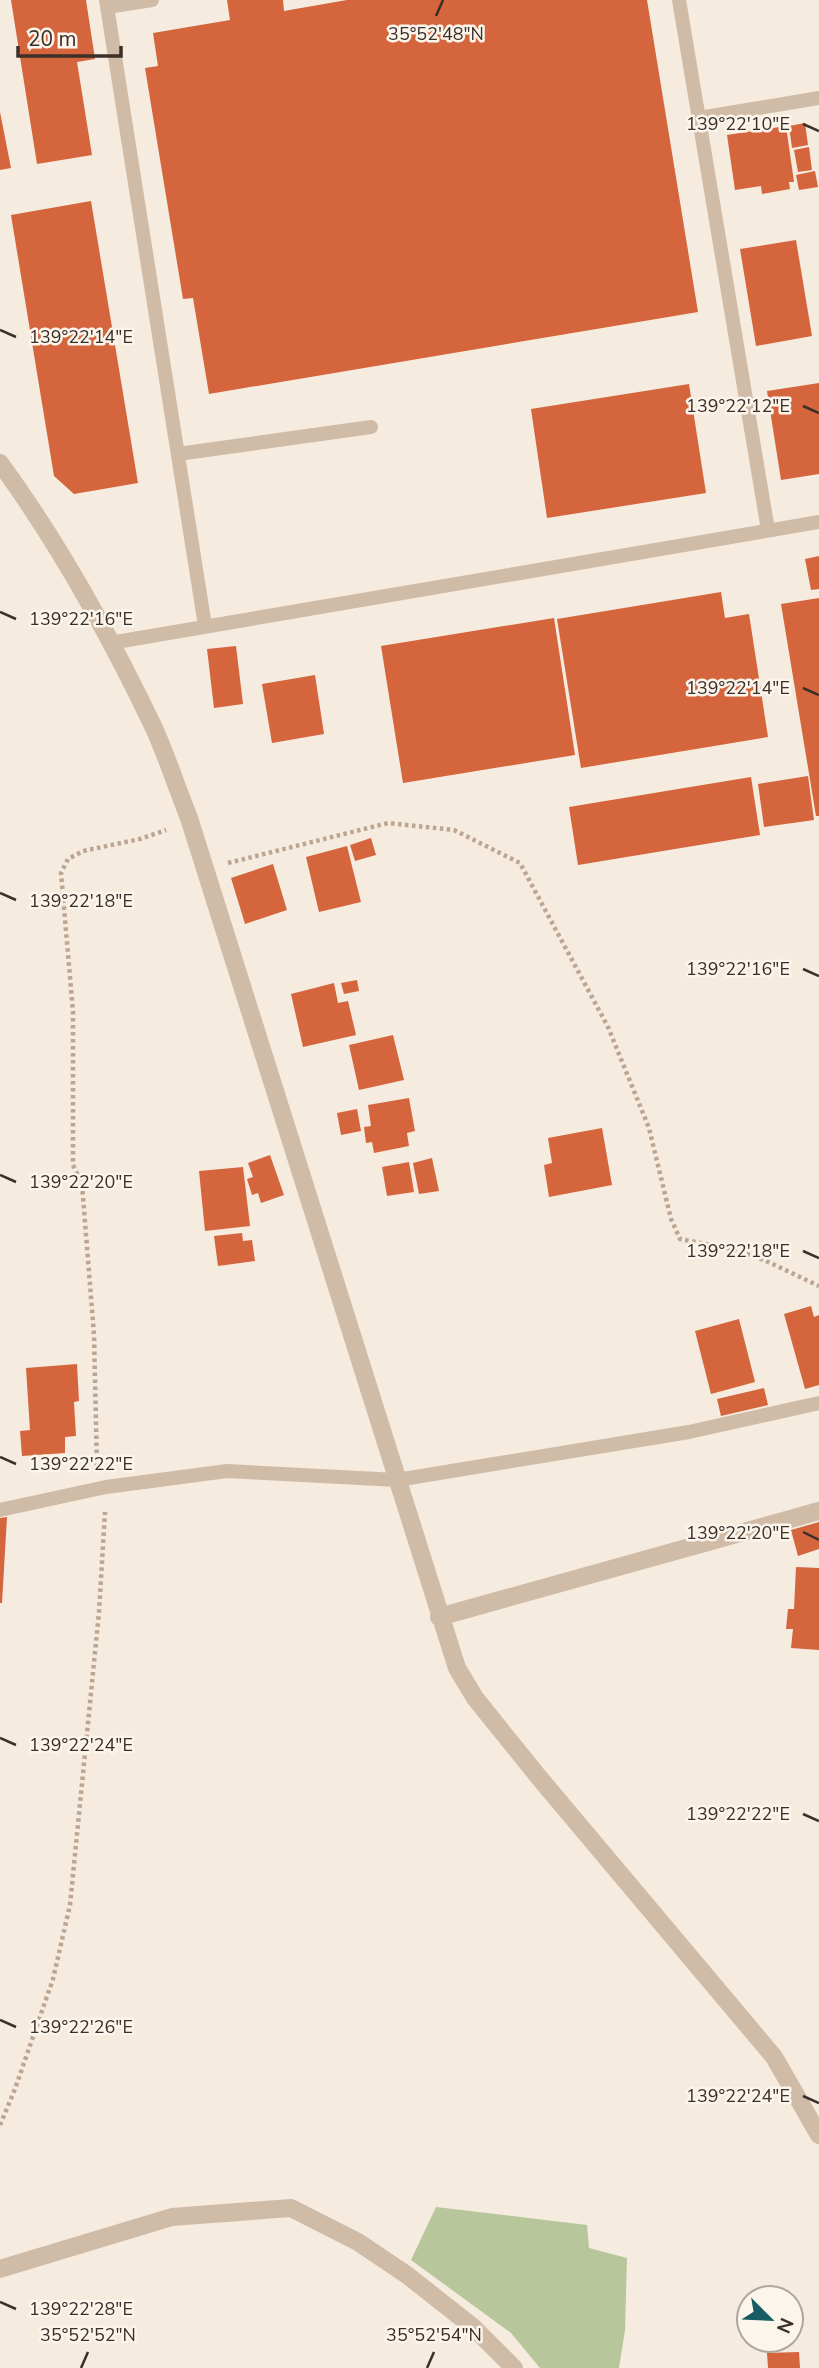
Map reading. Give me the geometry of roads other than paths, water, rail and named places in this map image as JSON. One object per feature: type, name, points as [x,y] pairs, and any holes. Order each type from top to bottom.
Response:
[{"type":"street","points":[[0,463],[36,513],[110,643],[155,730],[189,818],[457,1668],[475,1698],[774,2057],[819,2135]]},
{"type":"street","points":[[439,1617],[819,1511]]},
{"type":"street","points":[[0,2269],[172,2217],[291,2208],[358,2242],[407,2275],[473,2327],[513,2368]]},
{"type":"lane","points":[[152,0],[107,3],[205,626]]},
{"type":"lane","points":[[680,0],[768,530]]},
{"type":"lane","points":[[699,118],[819,98]]},
{"type":"lane","points":[[178,454],[371,427]]},
{"type":"lane","points":[[110,643],[819,522]]},
{"type":"lane","points":[[0,1510],[101,1488],[227,1471],[397,1480],[689,1432],[819,1403]]}]
